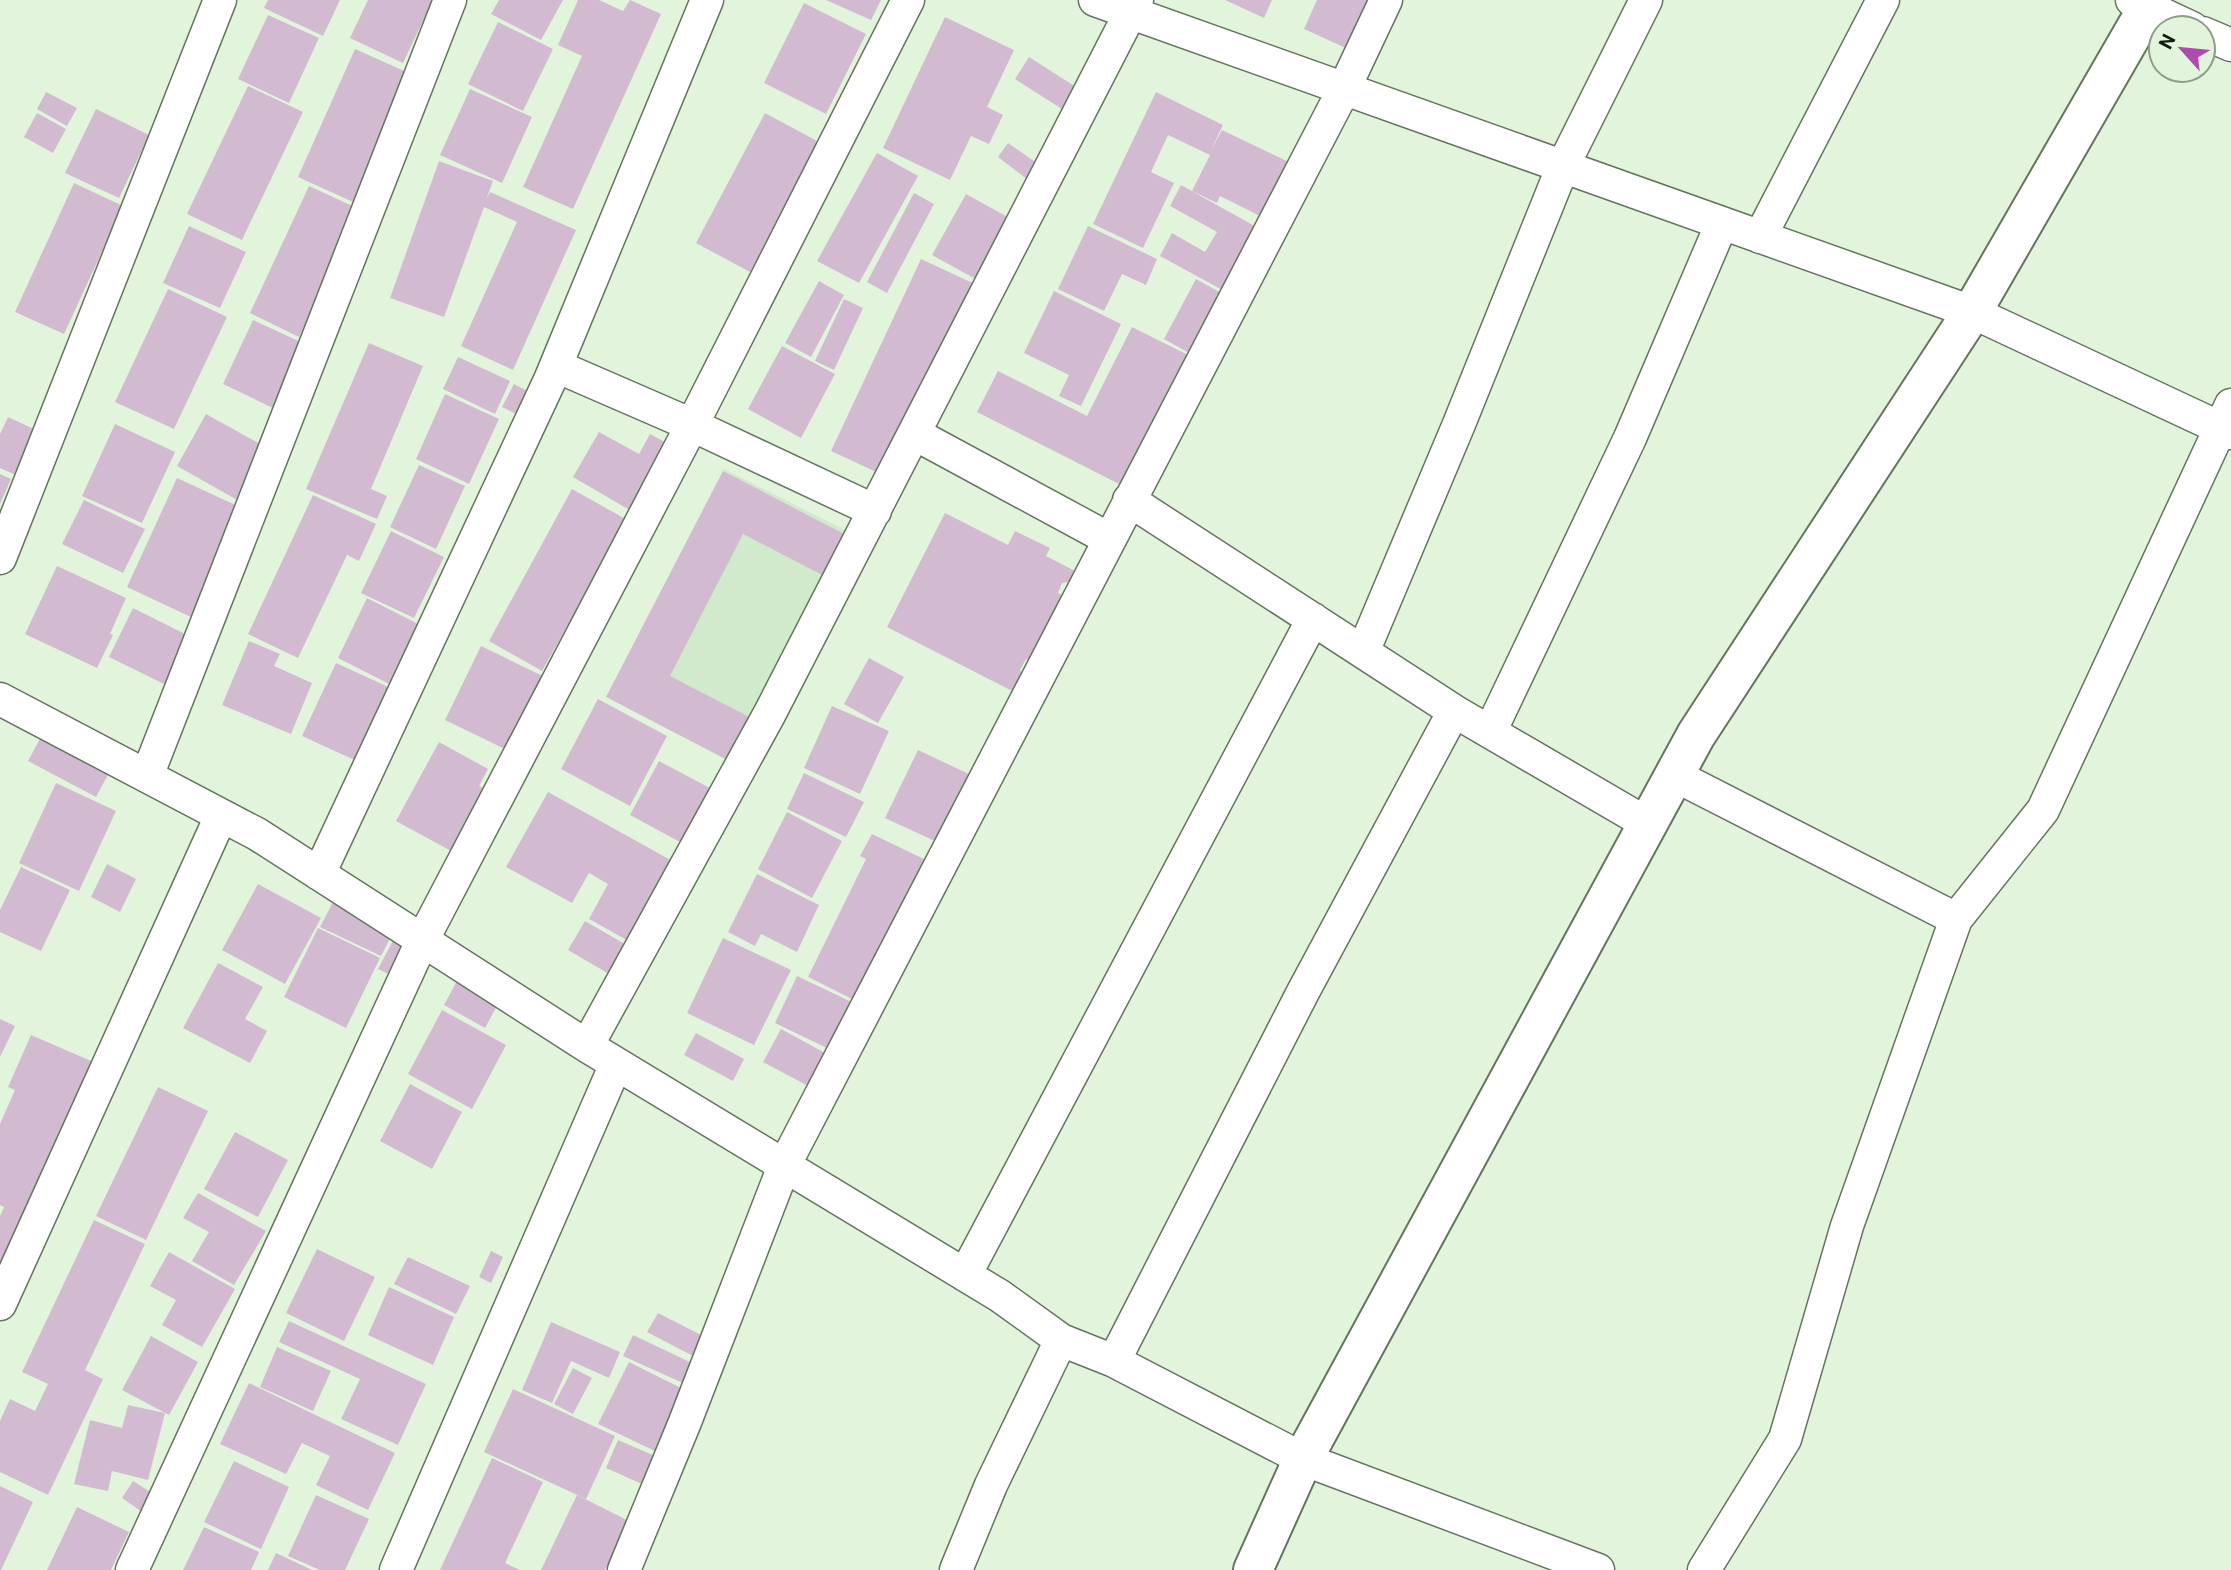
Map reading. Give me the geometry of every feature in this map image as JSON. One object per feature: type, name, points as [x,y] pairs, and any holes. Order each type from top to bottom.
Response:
[{"type":"main road","points":[[1253,1570],[1303,1459],[1696,735],[1972,313],[2144,3]]},
{"type":"street","points":[[0,558],[220,0]]},
{"type":"street","points":[[147,776],[450,0]]},
{"type":"street","points":[[319,874],[556,366],[708,0]]},
{"type":"street","points":[[132,1570],[422,941],[692,425],[908,0]]},
{"type":"street","points":[[1095,0],[1134,6],[1344,89],[1972,313],[2227,422],[2043,810],[1956,919],[1847,1226],[1785,1439],[1704,1570]]},
{"type":"street","points":[[624,1570],[685,1422],[784,1166],[1344,89],[1386,0]]},
{"type":"street","points":[[1363,652],[1563,166],[1646,0]]},
{"type":"street","points":[[1760,237],[1883,0]]},
{"type":"street","points":[[2144,3],[2165,14]]},
{"type":"street","points":[[587,1046],[770,713],[1134,6]]},
{"type":"street","points":[[1490,732],[1630,438],[1722,223]]},
{"type":"street","points":[[556,366],[692,425],[875,511]]},
{"type":"street","points":[[915,434],[1109,539]]},
{"type":"street","points":[[1129,500],[1454,711],[1648,824]]},
{"type":"street","points":[[965,1275],[1313,619]]},
{"type":"street","points":[[0,699],[257,834],[587,1046],[1000,1296],[1061,1340],[1114,1361],[1303,1459],[1598,1570]]},
{"type":"street","points":[[1114,1361],[1303,992],[1454,711]]},
{"type":"street","points":[[1674,775],[1956,919]]},
{"type":"street","points":[[0,1304],[221,816]]},
{"type":"street","points":[[396,1570],[616,1064]]},
{"type":"street","points":[[956,1570],[991,1485],[1061,1340]]},
{"type":"shaded area","points":[[724,469],[851,533],[736,761],[608,697]]},
{"type":"building","points":[[268,0],[340,0],[323,36],[264,8]]},
{"type":"building","points":[[368,0],[433,0],[403,63],[350,38]]},
{"type":"building","points":[[499,0],[563,0],[541,40],[491,14]]},
{"type":"building","points":[[578,0],[599,0],[623,11],[630,0],[661,14],[573,209],[523,187],[582,56],[558,45]]},
{"type":"building","points":[[826,0],[881,0],[871,20]]},
{"type":"building","points":[[1225,0],[1272,0],[1264,18]]},
{"type":"building","points":[[1317,0],[1383,0],[1359,54],[1304,29]]},
{"type":"building","points":[[804,3],[866,34],[826,114],[764,83]]},
{"type":"building","points":[[268,15],[319,38],[289,103],[238,79]]},
{"type":"building","points":[[945,17],[1014,50],[987,107],[1003,115],[989,144],[971,136],[950,180],[883,148]]},
{"type":"building","points":[[498,22],[553,49],[523,111],[468,84]]},
{"type":"building","points":[[355,49],[411,74],[353,202],[298,177]]},
{"type":"building","points":[[1029,57],[1079,89],[1065,111],[1015,79]]},
{"type":"building","points":[[248,86],[303,112],[242,240],[187,214]]},
{"type":"building","points":[[470,89],[532,117],[502,183],[440,155]]},
{"type":"building","points":[[46,92],[77,108],[67,126],[37,109]]},
{"type":"building","points":[[1156,92],[1223,125],[1210,152],[1222,130],[1293,164],[1266,219],[1220,196],[1217,203],[1192,191],[1210,155],[1168,135],[1151,172],[1174,183],[1143,248],[1093,224]]},
{"type":"building","points":[[96,109],[149,135],[119,198],[65,173]]},
{"type":"building","points":[[37,113],[66,129],[53,153],[24,137]]},
{"type":"building","points":[[765,113],[819,142],[750,272],[696,243]]},
{"type":"building","points":[[1008,143],[1038,164],[1027,179],[998,157]]},
{"type":"building","points":[[877,153],[918,176],[859,283],[817,261]]},
{"type":"building","points":[[439,161],[493,181],[486,200],[490,192],[576,230],[513,370],[461,346],[517,222],[484,207],[444,317],[390,298]]},
{"type":"building","points":[[74,183],[123,206],[64,334],[15,312]]},
{"type":"building","points":[[1181,185],[1260,229],[1226,292],[1160,256],[1172,233],[1205,252],[1217,232],[1170,206]]},
{"type":"building","points":[[309,186],[359,209],[299,337],[250,313]]},
{"type":"building","points":[[914,193],[934,204],[887,293],[867,282]]},
{"type":"building","points":[[966,194],[1013,220],[979,281],[932,255]]},
{"type":"building","points":[[189,226],[246,252],[220,308],[163,283]]},
{"type":"building","points":[[1088,226],[1157,259],[1146,285],[1122,274],[1104,311],[1058,289]]},
{"type":"building","points":[[921,259],[977,285],[887,477],[831,451]]},
{"type":"building","points":[[1196,279],[1223,294],[1191,354],[1164,339]]},
{"type":"building","points":[[819,281],[844,295],[811,357],[785,343]]},
{"type":"building","points":[[168,289],[227,317],[174,429],[115,402]]},
{"type":"building","points":[[1054,291],[1121,324],[1081,406],[1059,396],[1069,375],[1024,353]]},
{"type":"building","points":[[844,299],[863,308],[834,370],[815,361]]},
{"type":"building","points":[[253,320],[305,344],[275,409],[223,384]]},
{"type":"building","points":[[1132,327],[1192,357],[1125,487],[977,412],[998,371],[1087,416]]},
{"type":"building","points":[[369,343],[423,366],[371,489],[387,496],[377,519],[306,489]]},
{"type":"building","points":[[782,346],[835,374],[801,438],[748,409]]},
{"type":"building","points":[[458,357],[510,381],[495,414],[443,389]]},
{"type":"building","points":[[514,384],[545,400],[534,423],[502,407]]},
{"type":"building","points":[[445,394],[499,419],[469,484],[416,459]]},
{"type":"building","points":[[206,414],[269,449],[239,501],[177,466]]},
{"type":"building","points":[[8,417],[36,430],[16,475],[0,468],[0,434]]},
{"type":"building","points":[[115,424],[175,452],[142,523],[82,496]]},
{"type":"building","points":[[599,432],[639,454],[650,434],[676,448],[638,515],[573,477]]},
{"type":"building","points":[[419,465],[465,486],[436,549],[390,527]]},
{"type":"building","points":[[723,471],[846,535],[824,576],[743,534],[670,676],[757,721],[735,764],[606,697]]},
{"type":"building","points":[[0,474],[11,479],[0,504]]},
{"type":"building","points":[[177,478],[244,509],[193,618],[127,587]]},
{"type":"building","points":[[572,489],[636,525],[580,626],[570,621],[542,671],[489,641]]},
{"type":"building","points":[[313,495],[376,524],[359,561],[347,555],[298,658],[248,634]]},
{"type":"building","points":[[84,500],[145,529],[123,573],[62,544]]},
{"type":"building","points":[[945,513],[1008,545],[1015,531],[1050,548],[1046,556],[1077,572],[1075,581],[1062,583],[1058,593],[1066,597],[1033,662],[1026,659],[1020,670],[1026,681],[1016,693],[887,627]]},
{"type":"building","points":[[391,531],[444,557],[414,618],[361,593]]},
{"type":"building","points":[[57,566],[126,598],[110,634],[113,635],[97,668],[25,634]]},
{"type":"building","points":[[367,598],[426,628],[397,688],[338,658]]},
{"type":"building","points":[[133,608],[189,636],[166,685],[109,657]]},
{"type":"building","points":[[249,641],[280,654],[274,666],[312,683],[291,734],[222,705]]},
{"type":"building","points":[[481,646],[553,681],[517,755],[445,720]]},
{"type":"building","points":[[869,658],[904,677],[878,723],[844,704]]},
{"type":"building","points":[[336,663],[395,690],[361,763],[302,736]]},
{"type":"building","points":[[598,699],[667,736],[630,806],[561,769]]},
{"type":"building","points":[[832,706],[889,731],[860,794],[804,768]]},
{"type":"building","points":[[42,735],[110,771],[96,797],[28,761]]},
{"type":"building","points":[[439,742],[488,769],[479,786],[497,796],[464,858],[396,821]]},
{"type":"building","points":[[918,750],[971,775],[939,843],[885,818]]},
{"type":"building","points":[[659,761],[721,794],[691,848],[630,815]]},
{"type":"building","points":[[804,773],[864,802],[846,837],[787,809]]},
{"type":"building","points":[[56,783],[116,811],[79,891],[19,863]]},
{"type":"building","points":[[548,792],[685,868],[641,948],[589,919],[608,884],[589,873],[572,903],[506,867]]},
{"type":"building","points":[[787,812],[842,841],[812,898],[758,869]]},
{"type":"building","points":[[872,834],[928,861],[858,1002],[808,977],[866,859],[860,856]]},
{"type":"building","points":[[107,864],[136,879],[120,912],[91,897]]},
{"type":"building","points":[[21,867],[70,890],[41,951],[0,932],[0,910]]},
{"type":"building","points":[[757,874],[819,905],[797,952],[761,934],[755,946],[728,932]]},
{"type":"building","points":[[258,884],[321,918],[285,984],[222,950]]},
{"type":"building","points":[[333,902],[394,931],[381,956],[320,927]]},
{"type":"building","points":[[585,921],[637,951],[621,981],[568,950]]},
{"type":"building","points":[[318,928],[380,958],[346,1028],[284,997]]},
{"type":"building","points":[[399,929],[422,941],[401,980],[378,969]]},
{"type":"building","points":[[723,938],[791,970],[754,1045],[687,1013]]},
{"type":"building","points":[[218,963],[263,987],[245,1019],[267,1031],[250,1063],[183,1028]]},
{"type":"building","points":[[797,976],[858,1005],[835,1052],[775,1023]]},
{"type":"building","points":[[457,981],[498,1004],[485,1028],[444,1005]]},
{"type":"building","points":[[442,1010],[506,1045],[472,1109],[408,1074]]},
{"type":"building","points":[[0,1019],[15,1026],[0,1057]]},
{"type":"building","points":[[781,1029],[827,1054],[810,1087],[763,1062]]},
{"type":"building","points":[[696,1033],[744,1059],[733,1081],[684,1055]]},
{"type":"building","points":[[31,1035],[98,1064],[0,1291],[0,1216],[4,1207],[0,1205],[0,1124],[15,1090],[8,1087]]},
{"type":"building","points":[[410,1084],[462,1112],[432,1169],[380,1141]]},
{"type":"building","points":[[158,1087],[208,1111],[146,1240],[96,1216]]},
{"type":"building","points":[[235,1132],[288,1160],[258,1217],[204,1189]]},
{"type":"building","points":[[198,1193],[266,1231],[234,1285],[192,1261],[209,1232],[183,1218]]},
{"type":"building","points":[[94,1220],[145,1244],[85,1370],[103,1379],[48,1495],[0,1472],[0,1421],[10,1399],[35,1411],[48,1384],[22,1372]]},
{"type":"building","points":[[317,1249],[375,1277],[344,1341],[286,1313]]},
{"type":"building","points":[[491,1251],[503,1257],[491,1283],[479,1277]]},
{"type":"building","points":[[169,1252],[235,1289],[202,1347],[162,1325],[176,1300],[150,1286]]},
{"type":"building","points":[[408,1257],[470,1286],[456,1314],[394,1284]]},
{"type":"building","points":[[389,1287],[454,1317],[433,1365],[368,1335]]},
{"type":"building","points":[[658,1313],[705,1337],[695,1357],[647,1332]]},
{"type":"building","points":[[289,1321],[426,1384],[398,1445],[341,1419],[360,1379],[279,1342]]},
{"type":"building","points":[[551,1322],[620,1352],[609,1378],[571,1361],[552,1403],[522,1390]]},
{"type":"building","points":[[633,1335],[694,1364],[685,1384],[623,1356]]},
{"type":"building","points":[[151,1336],[198,1362],[169,1415],[122,1390]]},
{"type":"building","points":[[277,1347],[331,1371],[313,1411],[260,1387]]},
{"type":"building","points":[[629,1362],[685,1390],[655,1451],[598,1424]]},
{"type":"building","points":[[573,1368],[592,1378],[573,1414],[554,1404]]},
{"type":"building","points":[[249,1383],[395,1453],[368,1510],[316,1485],[330,1456],[302,1443],[286,1474],[220,1444]]},
{"type":"building","points":[[513,1389],[615,1436],[586,1499],[484,1452]]},
{"type":"building","points":[[128,1405],[165,1413],[148,1480],[112,1471],[108,1491],[74,1484],[90,1420],[122,1428]]},
{"type":"building","points":[[618,1440],[655,1456],[642,1484],[606,1468]]},
{"type":"building","points":[[492,1458],[543,1482],[505,1563],[520,1570],[440,1570]]},
{"type":"building","points":[[234,1461],[289,1487],[261,1549],[204,1522]]},
{"type":"building","points":[[133,1481],[163,1500],[151,1518],[122,1498]]},
{"type":"building","points":[[0,1486],[33,1502],[1,1570],[0,1570]]},
{"type":"building","points":[[316,1495],[369,1519],[345,1570],[320,1570],[288,1556]]},
{"type":"building","points":[[577,1495],[629,1521],[605,1570],[541,1570]]},
{"type":"building","points":[[77,1507],[129,1532],[111,1570],[47,1570]]},
{"type":"building","points":[[204,1527],[259,1552],[251,1570],[183,1570]]},
{"type":"building","points":[[276,1553],[312,1570],[268,1570]]}]
